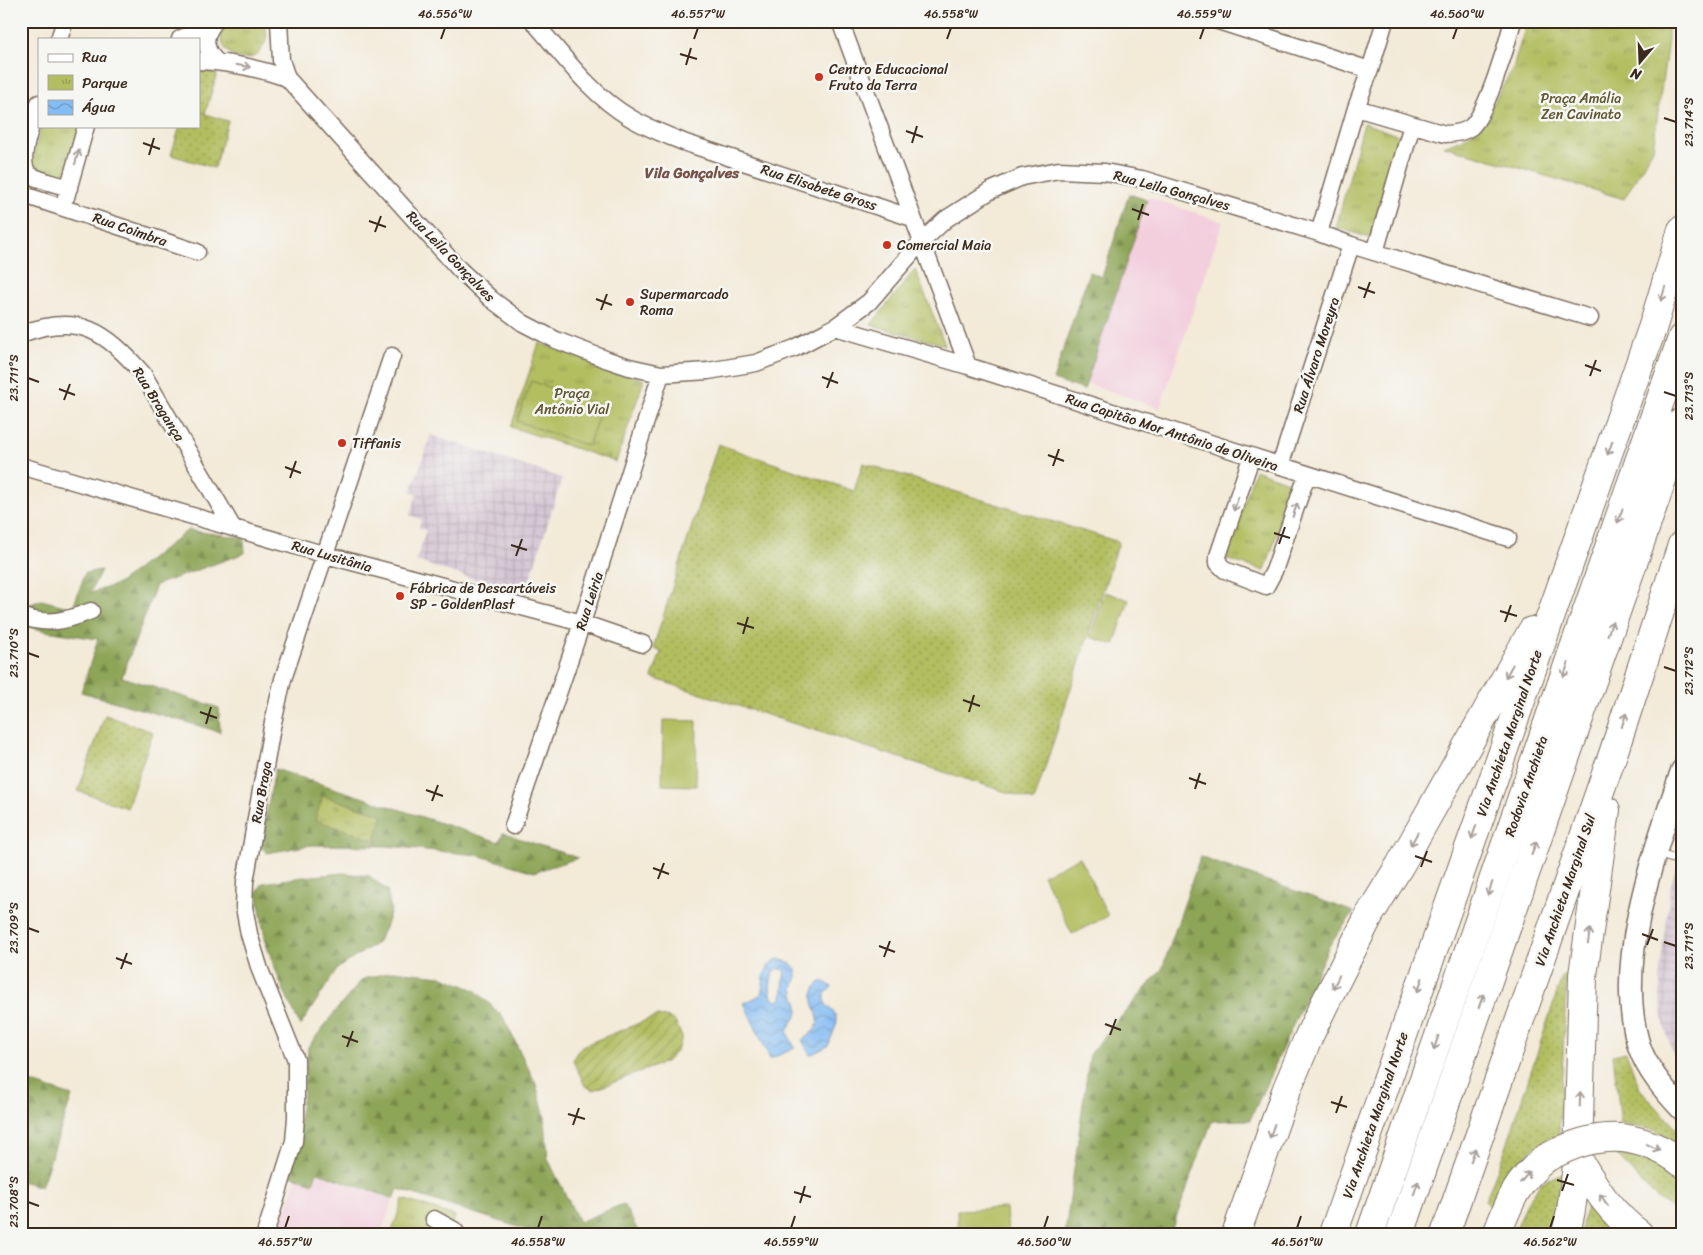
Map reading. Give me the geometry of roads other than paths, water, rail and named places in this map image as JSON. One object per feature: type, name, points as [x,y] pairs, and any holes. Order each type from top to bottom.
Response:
[{"type":"highway","name":"Via Anchieta Marginal Norte","points":[[1333,1234],[1653,326],[1682,230]]},
{"type":"highway","name":"Rodovia Anchieta","points":[[1370,1234],[1682,338]]},
{"type":"highway","name":"Rodovia Anchieta","points":[[1400,1234],[1682,422]]},
{"type":"highway","name":"Via Anchieta Marginal Sul","points":[[1445,1234],[1614,751],[1682,545]]},
{"type":"highway","points":[[1236,1234],[1286,1091],[1309,1036],[1350,952],[1568,568]]},
{"type":"highway","points":[[1566,1234],[1578,1159],[1583,975],[1614,751]]},
{"type":"highway","points":[[1497,1234],[1516,1190],[1533,1169],[1546,1158],[1572,1145],[1606,1137],[1635,1140],[1655,1147],[1682,1163]]},
{"type":"highway","points":[[1578,1159],[1608,1206],[1639,1234]]},
{"type":"street","points":[[59,38],[65,21]]},
{"type":"street","name":"Rua Elisabete Gross","points":[[533,21],[599,95],[628,117],[652,129],[686,142],[912,218]]},
{"type":"street","points":[[840,21],[968,366]]},
{"type":"street","points":[[1218,21],[1370,70]]},
{"type":"street","points":[[1319,234],[1356,108],[1385,21]]},
{"type":"street","points":[[1356,108],[1445,134],[1457,134],[1469,128],[1477,120],[1497,73],[1513,21]]},
{"type":"street","points":[[182,38],[215,22]]},
{"type":"street","points":[[215,22],[207,32],[205,43],[208,53],[216,61]]},
{"type":"street","points":[[278,24],[281,60],[287,78]]},
{"type":"street","name":"Rua Leila Gonçalves","points":[[200,61],[216,61],[262,69],[287,78],[459,269],[491,300],[523,323],[556,340],[608,360],[661,374],[708,371],[756,363],[795,348],[835,327],[869,302],[921,242],[946,219],[990,191],[1022,177],[1059,170],[1105,172],[1142,179],[1590,318]]},
{"type":"street","points":[[38,106],[24,153],[25,169],[30,175],[69,188]]},
{"type":"street","points":[[1375,252],[1412,125]]},
{"type":"street","points":[[63,206],[85,128]]},
{"type":"street","name":"Rua Coimbra","points":[[21,194],[63,206],[197,252]]},
{"type":"street","name":"Rua Álvaro Moreyra","points":[[1280,466],[1351,245]]},
{"type":"street","name":"Rua Bragança","points":[[21,334],[58,324],[77,326],[91,330],[103,337],[127,356],[143,374],[233,528]]},
{"type":"street","name":"Rua Capitão Mor Antônio de Oliveira","points":[[835,327],[968,366],[1508,538]]},
{"type":"street","name":"Rua Braga","points":[[265,1234],[294,1141],[296,1060],[260,970],[249,934],[244,907],[246,882],[272,727],[283,679],[392,356]]},
{"type":"street","name":"Rua Leiria","points":[[513,826],[582,623],[661,374]]},
{"type":"street","points":[[1252,458],[1218,556],[1218,563],[1225,570],[1266,586],[1274,571],[1307,475]]},
{"type":"street","name":"Rua Lusitânia","points":[[21,466],[326,555],[582,623],[643,644]]},
{"type":"street","points":[[21,616],[45,622],[66,621],[91,611]]},
{"type":"street","points":[[1682,771],[1643,896],[1634,951],[1632,998],[1633,1016],[1640,1048],[1660,1084],[1682,1109]]},
{"type":"street","points":[[434,1219],[454,1230],[457,1234]]},
{"type":"lane","points":[[1655,853],[1682,861]]},
{"type":"water","points":[[778,959],[785,961],[796,969],[797,976],[794,990],[798,1009],[797,1015],[787,1032],[795,1048],[770,1059],[744,1003],[761,995],[765,974],[769,965]],"holes":[[[777,969],[782,969],[785,973],[782,995],[781,1000],[777,1001],[772,998],[770,987],[773,972]]]},
{"type":"water","points":[[820,982],[825,982],[832,987],[825,994],[825,1003],[835,1014],[837,1023],[828,1046],[810,1055],[802,1040],[817,1025],[818,1018],[813,998],[814,990]]},
{"type":"place","name":"Centro Educacional Fruto da Terra","points":[[819,77]]},
{"type":"place","name":"Comercial Maia","points":[[887,245]]},
{"type":"place","name":"Supermarcado Roma","points":[[630,302]]},
{"type":"place","name":"Tiffanis","points":[[342,443]]},
{"type":"place","name":"Fábrica de Descartáveis SP - GoldenPlast","points":[[400,596]]},
{"type":"district","name":"Vila Gonçalves","points":[[692,173]]},
{"type":"park label","name":"Praça Amália Zen Cavinato","points":[[1581,106]]},
{"type":"park label","name":"Praça Antônio Vial","points":[[572,402]]}]
